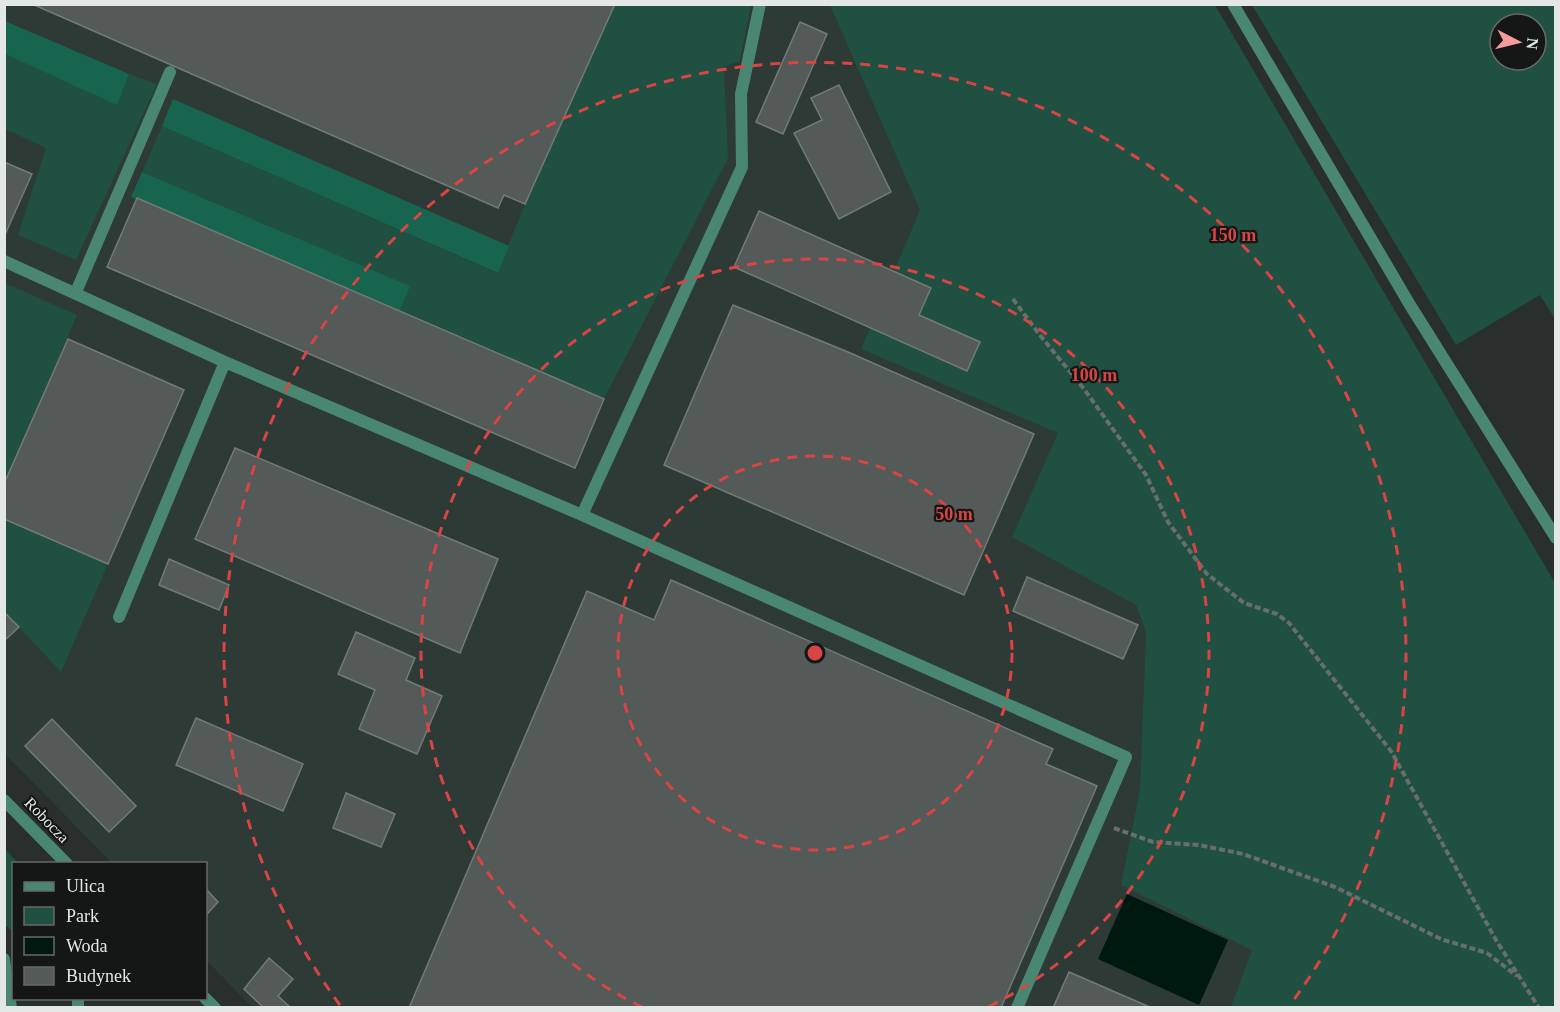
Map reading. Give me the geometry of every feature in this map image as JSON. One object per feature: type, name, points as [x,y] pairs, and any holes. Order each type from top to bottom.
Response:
[{"type":"street","points":[[582,515],[742,167],[741,94],[760,4]]},
{"type":"street","points":[[1233,4],[1410,305],[1556,538]]},
{"type":"street","points":[[76,292],[170,72]]},
{"type":"street","points":[[4,261],[225,362],[582,515],[1126,757],[1017,1008]]},
{"type":"street","points":[[119,617],[225,362]]},
{"type":"street","name":"Robocza","points":[[4,800],[65,862]]},
{"type":"street","points":[[4,959],[11,1008]]},
{"type":"path","points":[[1012,298],[1084,389],[1146,475],[1168,522],[1207,574],[1244,603],[1277,614],[1288,623],[1391,751],[1473,901],[1539,1008]]},
{"type":"path","points":[[1098,822],[1153,842],[1199,845],[1243,854],[1335,887],[1441,939],[1487,953],[1520,978]]},
{"type":"shaded area","points":[[5,5],[1179,5],[1555,1007],[252,1007],[207,961],[207,862],[111,862],[5,754]]},
{"type":"green space","points":[[615,5],[751,5],[740,61],[724,67],[728,158],[604,399],[400,311],[409,286],[142,172],[162,126],[497,273],[525,204]]},
{"type":"green space","points":[[830,5],[1215,5],[1555,583],[1555,1007],[1231,1007],[1252,950],[1121,885],[1140,790],[1146,632],[1136,605],[1012,537],[1058,433],[861,349],[920,210]]},
{"type":"green space","points":[[1252,5],[1555,5],[1555,319],[1540,295],[1456,345]]},
{"type":"green space","points":[[5,21],[129,74],[117,105],[5,54]]},
{"type":"green space","points":[[5,54],[117,104],[129,74],[157,84],[76,260],[18,235],[46,148],[5,129]]},
{"type":"green space","points":[[173,99],[509,246],[498,273],[162,126]]},
{"type":"green space","points":[[142,172],[410,286],[400,311],[131,197]]},
{"type":"green space","points":[[5,283],[77,315],[5,484]]},
{"type":"green space","points":[[4,519],[108,564],[61,672],[5,612]]},
{"type":"green space","points":[[5,849],[17,862],[12,862],[12,931],[5,925]]},
{"type":"water","points":[[1127,894],[1228,940],[1199,1005],[1098,959]]},
{"type":"building","points":[[32,4],[615,4],[525,204],[504,195],[498,208]]},
{"type":"building","points":[[800,22],[827,34],[783,134],[756,122]]},
{"type":"building","points":[[839,85],[891,192],[839,219],[794,133],[822,120],[811,98]]},
{"type":"building","points":[[4,162],[32,174],[4,237]]},
{"type":"building","points":[[137,198],[604,399],[575,468],[107,267]]},
{"type":"building","points":[[759,211],[931,288],[919,315],[980,342],[967,371],[734,267]]},
{"type":"building","points":[[733,305],[848,352],[1034,434],[964,595],[664,465]]},
{"type":"building","points":[[68,339],[184,390],[108,564],[4,519],[4,484]]},
{"type":"building","points":[[235,448],[498,559],[460,653],[195,539]]},
{"type":"building","points":[[169,559],[229,585],[219,610],[159,585]]},
{"type":"building","points":[[1027,577],[1138,625],[1123,659],[1013,611]]},
{"type":"building","points":[[671,580],[1053,749],[1046,764],[1097,786],[1001,1008],[409,1008],[587,591],[654,620]]},
{"type":"building","points":[[4,612],[19,627],[4,641]]},
{"type":"building","points":[[356,632],[415,658],[406,680],[442,696],[417,754],[359,729],[375,690],[338,674]]},
{"type":"building","points":[[196,718],[303,764],[283,811],[176,765]]},
{"type":"building","points":[[52,719],[136,806],[109,832],[25,746]]},
{"type":"building","points":[[346,793],[395,814],[381,847],[333,828]]},
{"type":"building","points":[[207,890],[218,902],[207,914]]},
{"type":"building","points":[[269,958],[293,979],[278,996],[291,1008],[264,1008],[244,989]]},
{"type":"building","points":[[1069,972],[1152,1008],[1053,1008]]}]
